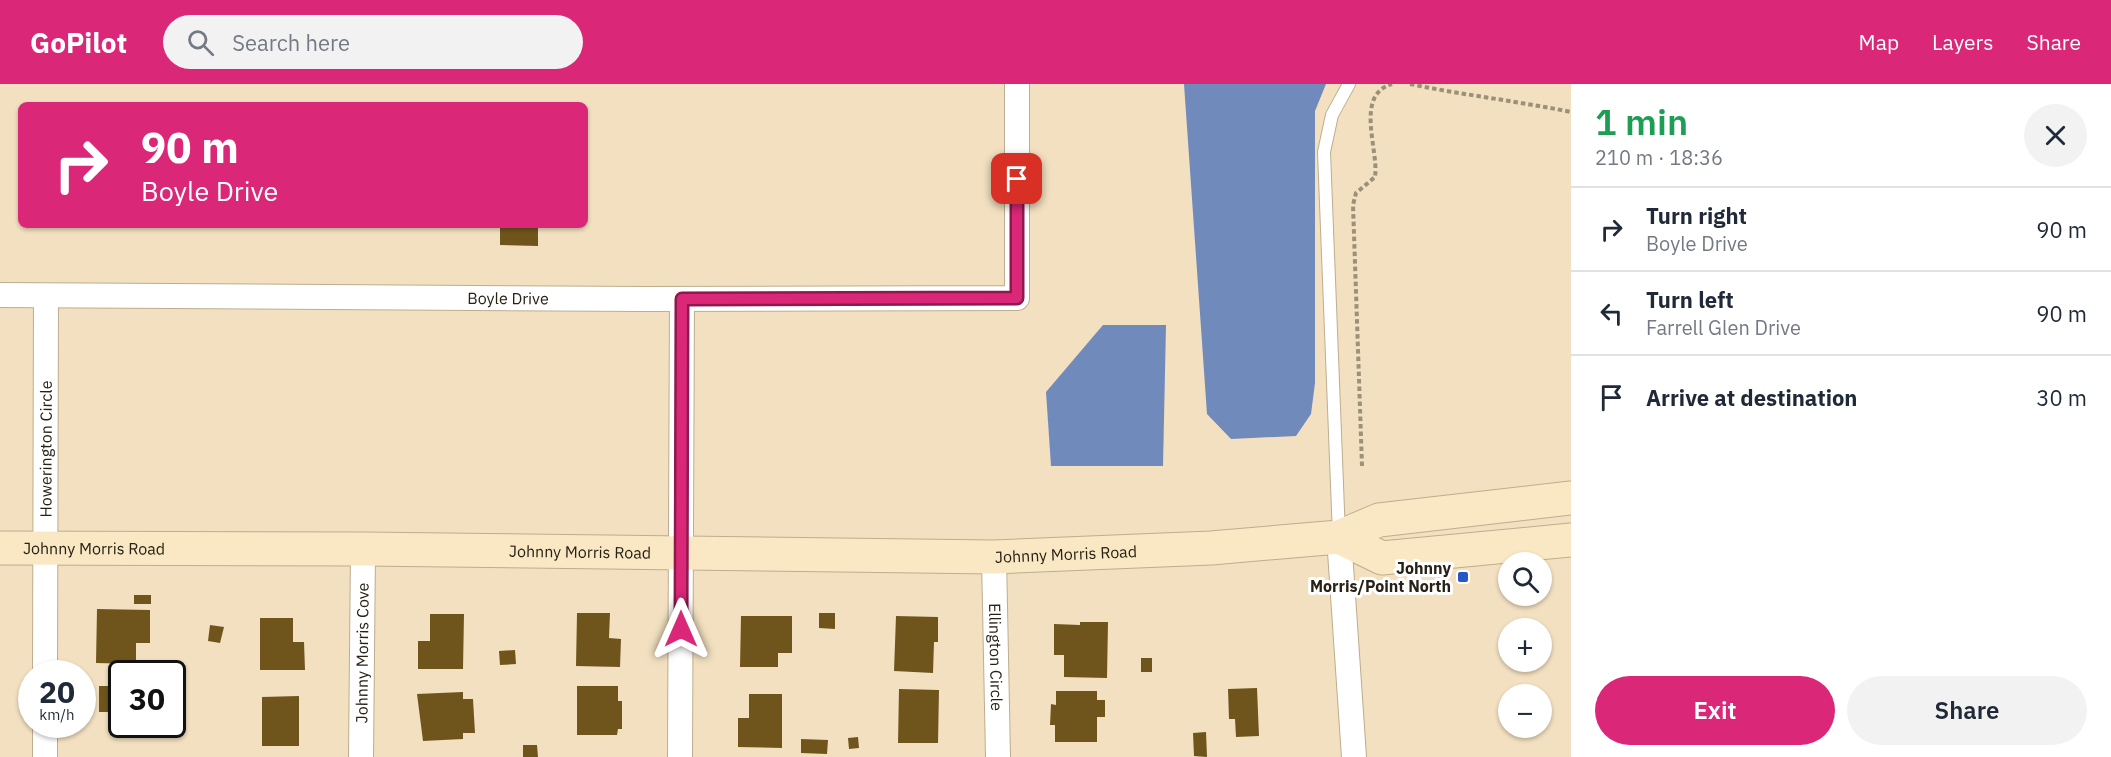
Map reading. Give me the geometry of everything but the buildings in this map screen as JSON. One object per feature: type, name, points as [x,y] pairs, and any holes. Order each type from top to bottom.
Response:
[{"type":"street","name":"Boyle Drive","points":[[0,295],[682,299],[1017,298],[1017,84]]},
{"type":"street","name":"Howerington Circle","points":[[45,660],[46,296]]},
{"type":"street","points":[[680,757],[682,299]]},
{"type":"street","name":"Johnny Morris Road","points":[[0,548],[363,549],[994,557],[1211,548],[1340,537],[1379,520],[1571,498]]},
{"type":"street","points":[[1340,537],[1382,558],[1571,540]]},
{"type":"street","points":[[1340,537],[1354,757]]},
{"type":"street","name":"Johnny Morris Cove","points":[[361,757],[363,549]]},
{"type":"street","name":"Ellington Circle","points":[[994,557],[998,757]]},
{"type":"street","points":[[45,738],[45,757]]},
{"type":"lane","points":[[1340,537],[1324,152],[1332,115],[1349,84]]},
{"type":"path","points":[[1362,466],[1353,205],[1356,193],[1375,177],[1377,164],[1370,112],[1372,100],[1377,92],[1392,84]]},
{"type":"path","points":[[1410,84],[1437,91],[1500,97],[1571,112]]},
{"type":"water","points":[[1184,84],[1326,84],[1315,111],[1315,383],[1311,414],[1296,436],[1231,439],[1207,414]]},
{"type":"water","points":[[1103,325],[1166,325],[1163,466],[1051,466],[1046,392]]},
{"type":"place","name":"Johnny Morris/Point North","points":[[1463,577]]},
{"type":"route","points":[[681,629],[682,299],[1017,298],[1017,179]]}]
